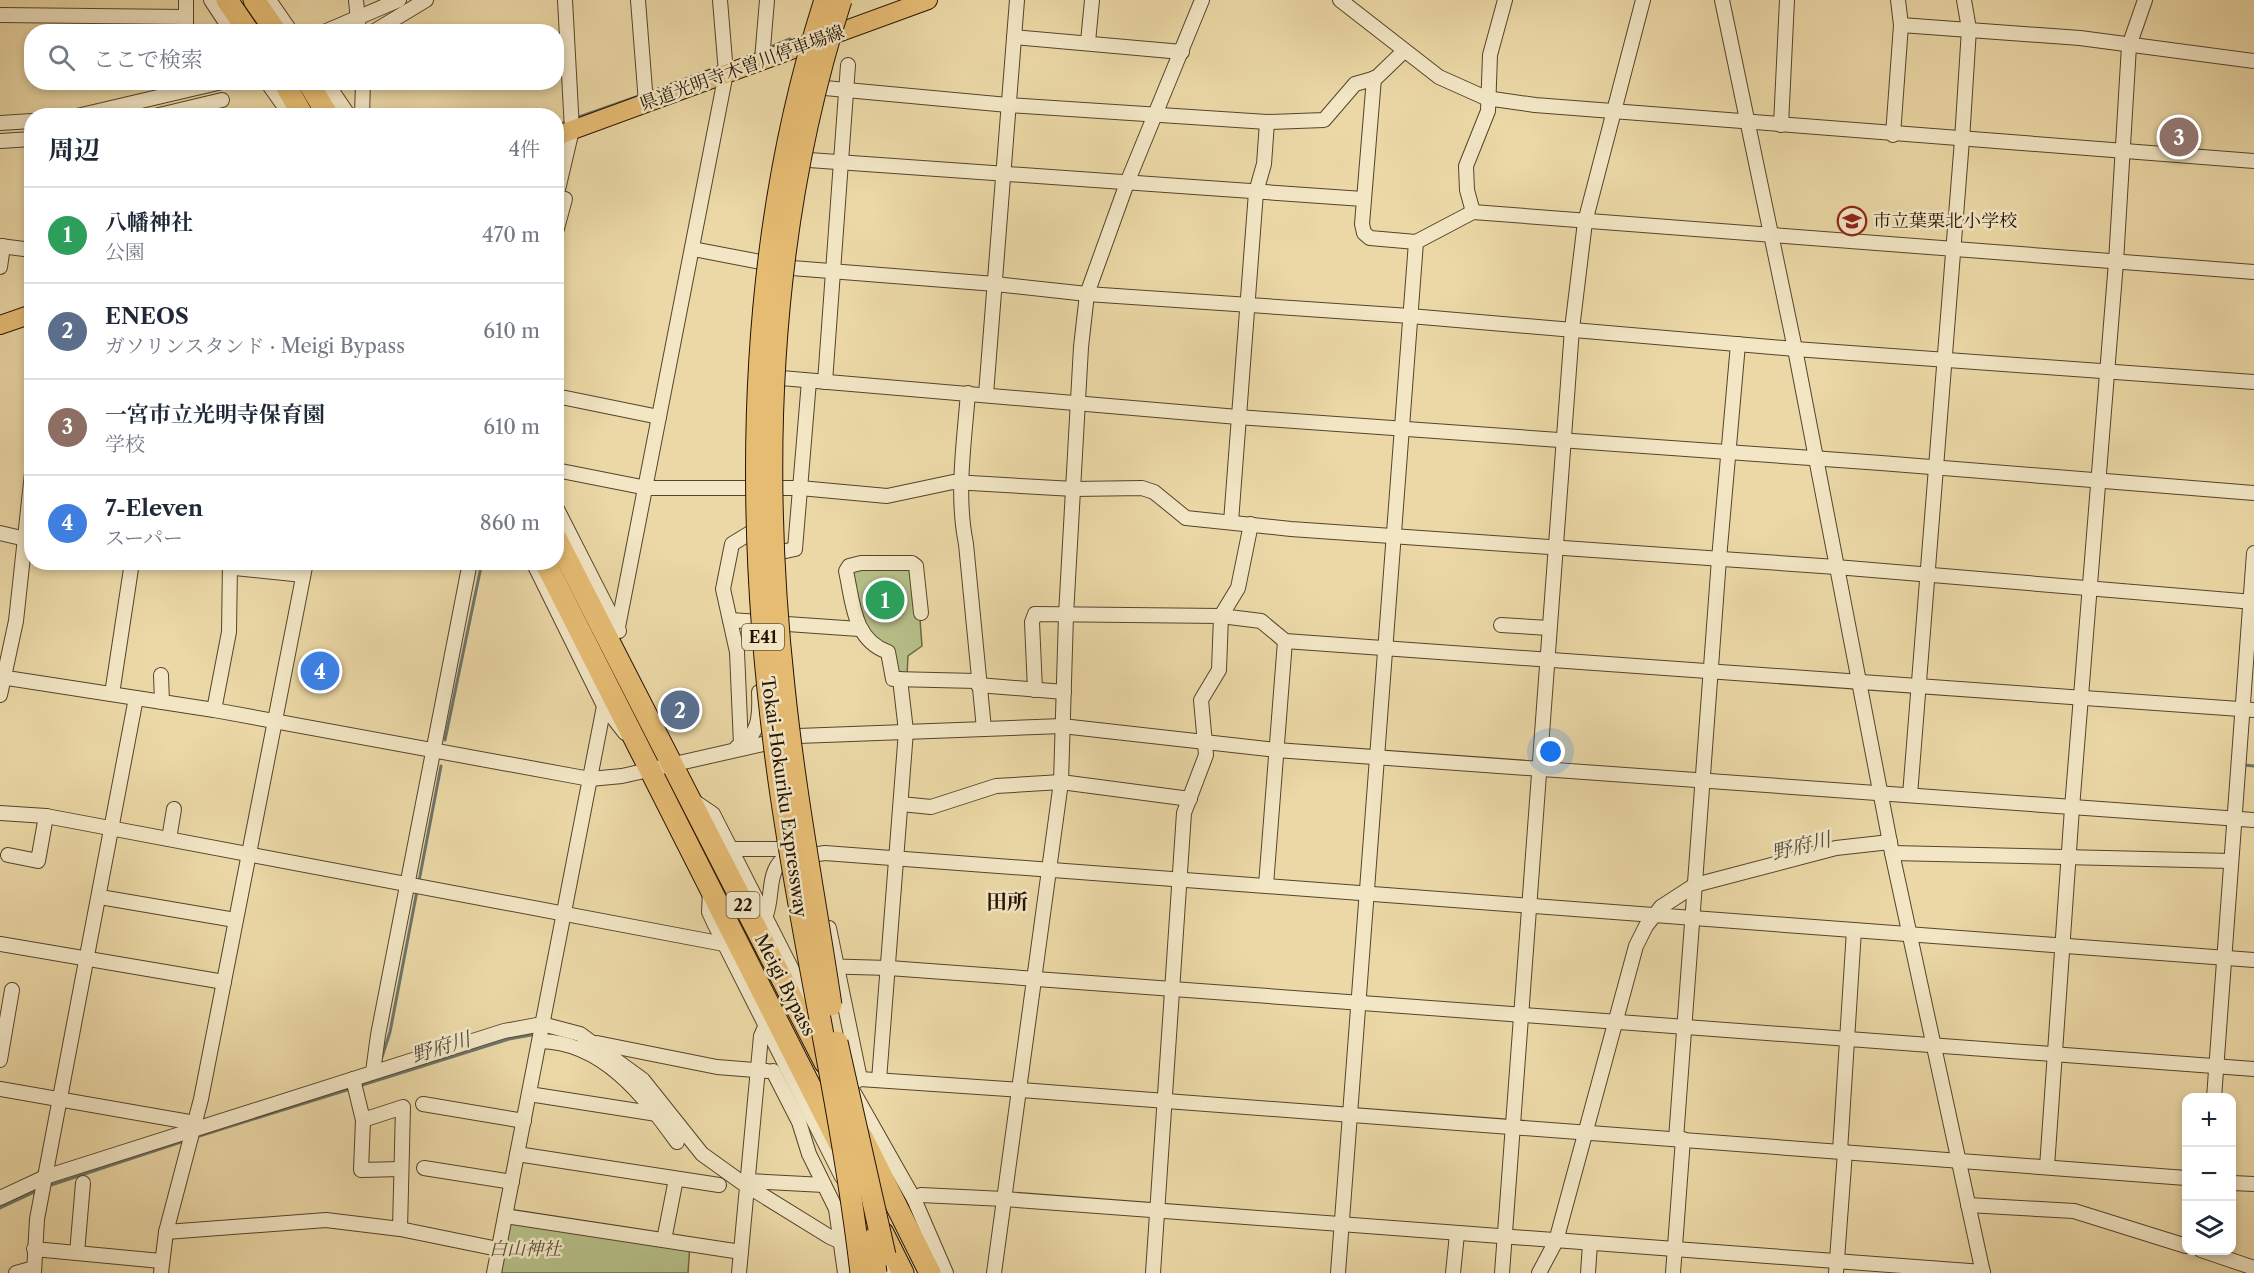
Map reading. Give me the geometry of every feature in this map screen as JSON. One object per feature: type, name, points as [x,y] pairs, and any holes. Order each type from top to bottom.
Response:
[{"type":"highway","points":[[227,0],[244,24]]},
{"type":"highway","points":[[254,0],[270,24]]},
{"type":"highway","name":"Tokai-Hokuriku Expressway","points":[[825,0],[787,150],[771,238],[761,324],[756,402],[757,549],[768,690],[780,783],[848,1246]]},
{"type":"highway","name":"Tokai-Hokuriku Expressway","points":[[841,0],[817,89],[787,239],[777,331],[771,480],[773,548],[785,698],[810,878],[876,1273]]},
{"type":"highway","points":[[288,90],[299,108]]},
{"type":"highway","points":[[313,90],[323,108]]},
{"type":"highway","name":"Meigi Bypass","points":[[564,554],[692,800],[930,1273]]},
{"type":"highway","name":"Meigi Bypass","points":[[549,570],[651,769],[710,891],[804,1070],[903,1273]]},
{"type":"highway","points":[[837,1042],[888,1273]]},
{"type":"main road","name":"県道光明寺木曽川停車場線","points":[[564,133],[928,0]]},
{"type":"main road","points":[[0,325],[24,317]]},
{"type":"street","points":[[185,24],[186,0]]},
{"type":"street","points":[[211,0],[227,24]]},
{"type":"street","points":[[269,0],[286,24]]},
{"type":"street","points":[[356,0],[357,24]]},
{"type":"street","points":[[359,24],[399,0]]},
{"type":"street","points":[[386,24],[426,0]]},
{"type":"street","points":[[564,133],[565,0]]},
{"type":"street","points":[[638,0],[646,103]]},
{"type":"street","points":[[616,655],[618,627],[647,488],[726,73],[720,0]]},
{"type":"street","points":[[762,60],[767,0]]},
{"type":"street","points":[[724,752],[741,745],[754,734],[760,711],[748,487],[750,375],[760,263],[778,155],[804,44],[817,0]]},
{"type":"street","points":[[849,0],[825,88],[809,159],[792,268],[781,378],[779,487],[781,552],[798,736],[815,854],[855,1082]]},
{"type":"street","points":[[986,394],[1017,0]]},
{"type":"street","points":[[1088,42],[1092,0]]},
{"type":"street","points":[[994,1273],[1021,1090],[1061,782],[1066,615],[1078,403],[1087,294],[1127,183],[1202,0]]},
{"type":"street","points":[[1340,0],[1438,77],[1486,98],[1614,112],[1893,135],[2254,161]]},
{"type":"street","points":[[1473,212],[1467,190],[1466,166],[1488,111],[1486,98],[1490,55],[1505,0]]},
{"type":"street","points":[[1502,1273],[1572,329],[1585,222],[1643,0]]},
{"type":"street","points":[[910,1195],[1004,1199],[1675,1250],[1836,1268],[1983,1273],[1891,848],[1795,349],[1722,0]]},
{"type":"street","points":[[1781,125],[1787,0]]},
{"type":"street","points":[[1893,135],[1901,25],[1898,0]]},
{"type":"street","points":[[1910,795],[1962,140],[1969,29],[1964,0]]},
{"type":"street","points":[[2047,1167],[2061,945],[2116,262],[2129,46],[2145,0]]},
{"type":"street","points":[[0,15],[185,17]]},
{"type":"street","points":[[1901,25],[2080,38],[2254,61]]},
{"type":"street","points":[[1014,38],[1088,42],[1182,52]]},
{"type":"street","points":[[825,88],[1008,105],[1267,122],[1324,120],[1355,84],[1374,78],[1404,52]]},
{"type":"street","points":[[825,382],[848,65]]},
{"type":"street","points":[[1374,78],[1362,224],[1364,233],[1370,238],[1416,242],[1473,212],[2254,272]]},
{"type":"street","points":[[106,108],[172,90]]},
{"type":"street","points":[[183,108],[186,90]]},
{"type":"street","points":[[273,90],[285,108]]},
{"type":"street","points":[[331,90],[344,108]]},
{"type":"street","points":[[362,108],[363,90]]},
{"type":"street","points":[[195,108],[222,100]]},
{"type":"street","points":[[0,123],[24,122]]},
{"type":"street","points":[[1231,522],[1256,192],[1264,164],[1268,138],[1267,122]]},
{"type":"street","points":[[0,141],[24,140]]},
{"type":"street","points":[[809,159],[1363,200]]},
{"type":"street","points":[[1338,1273],[1416,242]]},
{"type":"street","points":[[0,267],[1,246],[24,249]]},
{"type":"street","points":[[693,249],[792,268],[995,284],[1087,294],[1248,307],[1410,316],[1795,349],[2254,382]]},
{"type":"street","points":[[1673,1273],[1685,1028],[1702,780],[1738,344]]},
{"type":"street","points":[[781,378],[1238,417],[1881,462],[1936,469],[2254,493]]},
{"type":"street","points":[[781,552],[795,549],[809,381]]},
{"type":"street","points":[[968,393],[961,484],[961,519],[966,544],[984,729]]},
{"type":"street","points":[[564,398],[659,417]]},
{"type":"street","points":[[564,472],[647,488],[779,487],[887,496],[952,482],[1074,489],[1142,488],[1154,492],[1186,518],[1393,537],[1836,567],[2252,601]]},
{"type":"street","points":[[564,522],[618,627]]},
{"type":"street","points":[[1153,1273],[1184,813],[1206,755],[1201,700],[1219,670],[1221,616],[1238,588],[1251,524]]},
{"type":"street","points":[[0,533],[24,538]]},
{"type":"street","points":[[741,745],[737,652],[723,589],[732,544],[750,533]]},
{"type":"street","points":[[2214,1093],[2231,858],[2241,820],[2254,553]]},
{"type":"street","points":[[921,613],[915,566],[912,563],[861,563],[849,566],[846,571],[859,629],[877,648],[888,652],[893,679],[978,683],[1064,692]]},
{"type":"street","points":[[0,695],[1,677],[16,621],[24,566]]},
{"type":"street","points":[[112,694],[131,570]]},
{"type":"street","points":[[214,710],[229,632],[229,570]]},
{"type":"street","points":[[34,1248],[161,1267],[166,1232],[193,1131],[224,982],[305,570]]},
{"type":"street","points":[[373,1072],[468,570]]},
{"type":"street","points":[[537,570],[604,706],[623,732],[637,742]]},
{"type":"street","points":[[1035,690],[1032,622],[1035,614],[1221,616],[1261,621],[1285,641],[1711,669],[2248,710]]},
{"type":"street","points":[[730,620],[859,629]]},
{"type":"street","points":[[1501,625],[1549,628]]},
{"type":"street","points":[[1266,885],[1285,641]]},
{"type":"street","points":[[162,675],[162,702]]},
{"type":"street","points":[[1,677],[214,710],[590,779],[622,776],[798,736],[1062,726],[1205,744],[1376,758],[2241,820]]},
{"type":"street","points":[[879,1080],[906,732],[900,679]]},
{"type":"street","points":[[16,1273],[34,1270],[34,1248],[44,1184],[136,698]]},
{"type":"street","points":[[494,1273],[604,706]]},
{"type":"street","points":[[772,742],[774,802],[797,969]]},
{"type":"street","points":[[901,804],[931,807],[996,786],[1061,782],[1190,799]]},
{"type":"street","points":[[692,800],[713,814],[797,969],[855,1082],[946,1273]]},
{"type":"street","points":[[169,839],[174,809]]},
{"type":"street","points":[[0,813],[46,816],[724,944]]},
{"type":"street","points":[[8,855],[38,861],[46,816]]},
{"type":"street","points":[[1539,1273],[1559,1241],[1618,1023],[1636,946],[1671,899],[1695,889],[1836,848],[2231,858]]},
{"type":"street","points":[[731,849],[782,854],[896,858],[1050,872],[1266,885],[2254,960]]},
{"type":"street","points":[[766,915],[773,870],[782,854]]},
{"type":"street","points":[[710,891],[709,912],[765,1027],[773,1070],[888,1273]]},
{"type":"street","points":[[100,897],[235,920]]},
{"type":"street","points":[[1836,1268],[1846,1040],[1854,930]]},
{"type":"street","points":[[0,944],[224,982]]},
{"type":"street","points":[[797,969],[836,965],[889,968],[2254,1069]]},
{"type":"street","points":[[0,1060],[12,990]]},
{"type":"street","points":[[765,1027],[761,1036],[773,1070],[799,1122],[809,1154],[836,1209],[848,1246],[845,1273]]},
{"type":"street","points":[[0,1198],[193,1131],[355,1085],[373,1072],[504,1031],[580,1034],[643,1080],[702,1154],[747,1189],[848,1246]]},
{"type":"street","points":[[541,1033],[595,1058],[636,1087],[677,1142]]},
{"type":"street","points":[[592,1042],[717,1067],[773,1070]]},
{"type":"street","points":[[739,1273],[747,1189],[773,1070]]},
{"type":"street","points":[[855,1082],[879,1080],[1021,1090],[2182,1178]]},
{"type":"street","points":[[355,1085],[363,1120],[361,1170],[401,1169]]},
{"type":"street","points":[[0,1089],[60,1100],[193,1131]]},
{"type":"street","points":[[529,1094],[657,1114]]},
{"type":"street","points":[[423,1104],[524,1121]]},
{"type":"street","points":[[363,1120],[403,1107],[400,1228]]},
{"type":"street","points":[[517,1154],[718,1185]]},
{"type":"street","points":[[424,1168],[512,1182]]},
{"type":"street","points":[[664,1240],[676,1179]]},
{"type":"street","points":[[77,1253],[83,1183]]},
{"type":"street","points":[[2236,1183],[2254,1184]]},
{"type":"street","points":[[747,1189],[824,1185]]},
{"type":"street","points":[[1968,1205],[2074,1211],[2182,1244]]},
{"type":"street","points":[[505,1216],[741,1252]]},
{"type":"street","points":[[166,1232],[326,1220],[400,1228],[498,1249]]},
{"type":"street","points":[[1453,1273],[1457,1234]]},
{"type":"street","points":[[1588,1273],[1590,1244]]},
{"type":"street","points":[[2220,1273],[2224,1255]]},
{"type":"street","points":[[2226,1255],[2254,1268]]},
{"type":"green space","points":[[916,566],[922,646],[908,656],[907,676],[893,679],[888,652],[859,629],[851,568]]},
{"type":"green space","name":"白山神社","points":[[504,1222],[690,1244],[688,1273],[496,1273]]},
{"type":"waterway","points":[[768,48],[790,39]]},
{"type":"waterway","points":[[650,92],[718,67]]},
{"type":"waterway","points":[[579,117],[639,96]]},
{"type":"waterway","points":[[445,740],[480,570]]},
{"type":"waterway","name":"野府川","points":[[2244,765],[2254,766]]},
{"type":"waterway","points":[[419,881],[441,766]]},
{"type":"waterway","points":[[382,1057],[390,1032],[417,891]]},
{"type":"waterway","name":"野府川","points":[[359,1086],[509,1039],[537,1034]]},
{"type":"waterway","name":"野府川","points":[[544,1034],[566,1038]]},
{"type":"waterway","name":"野府川","points":[[196,1137],[350,1089]]},
{"type":"waterway","name":"野府川","points":[[48,1186],[184,1141]]},
{"type":"waterway","name":"野府川","points":[[0,1208],[39,1190]]},
{"type":"place","name":"一宮市立光明寺保育園","points":[[2179,137]]},
{"type":"place","name":"市立葉栗北小学校","points":[[1852,221]]},
{"type":"place","name":"八幡神社","points":[[885,600]]},
{"type":"place","name":"7-Eleven","points":[[320,671]]},
{"type":"place","name":"ENEOS","points":[[680,710]]},
{"type":"district","name":"田所","points":[[1007,902]]}]
